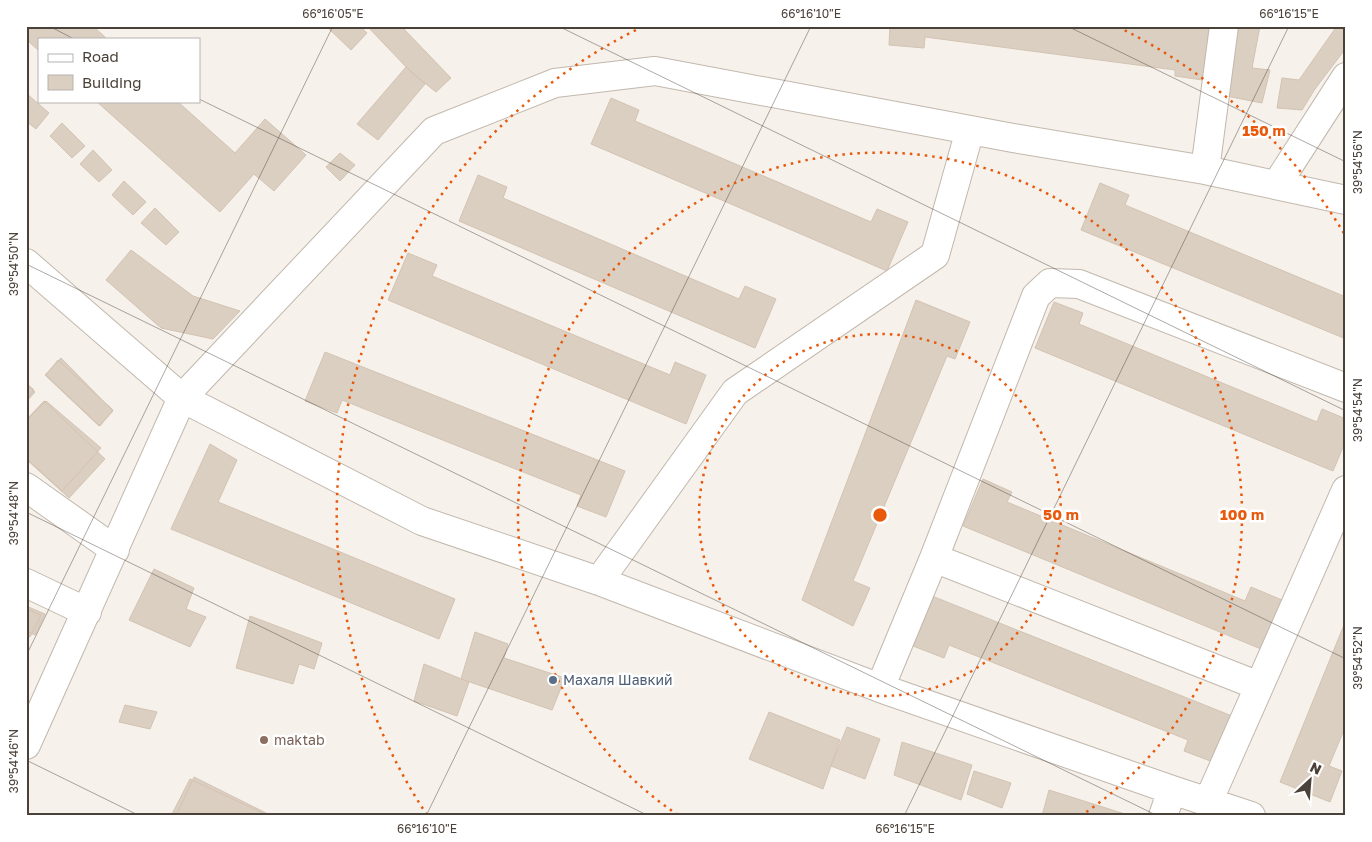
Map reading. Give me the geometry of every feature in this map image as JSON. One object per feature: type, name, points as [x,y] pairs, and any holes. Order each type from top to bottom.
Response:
[{"type":"street","points":[[1205,170],[1224,26]]},
{"type":"street","points":[[26,745],[182,398],[434,132],[555,83],[654,71],[970,130],[1205,170],[1346,200]]},
{"type":"street","points":[[1277,184],[1346,77]]},
{"type":"street","points":[[599,581],[735,392],[935,255],[970,130]]},
{"type":"street","points":[[26,263],[182,398],[422,521],[599,581],[880,688],[1251,816]]},
{"type":"street","points":[[880,688],[934,558],[1036,296],[1050,283],[1079,284],[1346,388]]},
{"type":"street","points":[[26,487],[115,550]]},
{"type":"street","points":[[1208,802],[1346,490]]},
{"type":"street","points":[[934,558],[1259,686]]},
{"type":"street","points":[[26,583],[87,612]]},
{"type":"street","points":[[1163,816],[1172,790]]},
{"type":"building","points":[[26,26],[93,26],[106,38],[38,38],[38,50],[26,39]]},
{"type":"building","points":[[326,26],[360,26],[367,33],[351,50]]},
{"type":"building","points":[[367,26],[401,26],[451,78],[436,92],[411,72]]},
{"type":"building","points":[[890,26],[1213,26],[1209,81],[1175,76],[1175,70],[925,37],[924,48],[889,45]]},
{"type":"building","points":[[1235,26],[1260,26],[1252,68],[1270,70],[1262,103],[1221,95]]},
{"type":"building","points":[[1337,26],[1346,26],[1346,48],[1315,89],[1302,110],[1277,108],[1282,78],[1299,80]]},
{"type":"building","points":[[406,67],[425,84],[378,140],[357,124]]},
{"type":"building","points":[[26,93],[49,113],[36,129],[26,121]]},
{"type":"building","points":[[611,98],[639,110],[635,121],[871,222],[877,209],[908,222],[887,271],[591,144]]},
{"type":"building","points":[[97,102],[178,102],[235,153],[265,119],[306,155],[274,191],[254,174],[220,212]]},
{"type":"building","points":[[62,123],[85,146],[72,158],[50,136]]},
{"type":"building","points":[[93,150],[112,170],[99,182],[80,164]]},
{"type":"building","points":[[340,153],[355,165],[340,181],[326,167]]},
{"type":"building","points":[[478,175],[507,187],[503,198],[739,299],[745,286],[776,299],[755,348],[459,221]]},
{"type":"building","points":[[124,181],[146,202],[133,215],[112,195]]},
{"type":"building","points":[[1100,183],[1129,195],[1125,205],[1346,297],[1346,339],[1081,230]]},
{"type":"building","points":[[155,208],[179,232],[166,245],[141,223]]},
{"type":"building","points":[[131,250],[193,296],[240,311],[213,339],[161,328],[106,280]]},
{"type":"building","points":[[408,253],[437,265],[432,276],[670,375],[675,362],[706,375],[686,424],[388,300]]},
{"type":"building","points":[[916,300],[970,322],[955,359],[947,356],[853,581],[870,588],[853,626],[802,600]]},
{"type":"building","points":[[1054,302],[1083,313],[1079,324],[1317,422],[1322,409],[1346,419],[1346,440],[1333,471],[1035,348]]},
{"type":"building","points":[[325,352],[625,471],[606,517],[577,506],[581,495],[342,400],[337,413],[305,401]]},
{"type":"building","points":[[61,358],[113,411],[99,426],[45,375]]},
{"type":"building","points":[[58,360],[113,410],[100,426],[46,375]]},
{"type":"building","points":[[26,383],[34,390],[26,400]]},
{"type":"building","points":[[26,384],[35,392],[26,402]]},
{"type":"building","points":[[44,401],[105,459],[69,498],[26,459],[26,420]]},
{"type":"building","points":[[46,401],[101,448],[62,491],[26,458],[26,421]]},
{"type":"building","points":[[210,444],[237,460],[218,502],[455,599],[439,639],[171,529]]},
{"type":"building","points":[[983,479],[1012,492],[1007,502],[1245,601],[1251,587],[1282,600],[1261,649],[963,526]]},
{"type":"building","points":[[154,569],[194,588],[186,609],[206,617],[190,647],[129,620]]},
{"type":"building","points":[[932,596],[1232,716],[1213,762],[1184,751],[1188,740],[949,645],[944,658],[913,646]]},
{"type":"building","points":[[26,606],[45,614],[35,635],[26,631]]},
{"type":"building","points":[[26,609],[41,615],[30,637],[26,635]]},
{"type":"building","points":[[250,616],[322,643],[314,669],[299,664],[293,684],[236,668]]},
{"type":"building","points":[[1346,620],[1346,725],[1329,766],[1342,771],[1330,802],[1280,782]]},
{"type":"building","points":[[475,632],[508,644],[504,658],[565,678],[552,710],[461,679]]},
{"type":"building","points":[[424,664],[469,682],[457,716],[414,701]]},
{"type":"building","points":[[125,705],[157,712],[150,729],[119,722]]},
{"type":"building","points":[[769,712],[840,740],[823,789],[749,759]]},
{"type":"building","points":[[847,727],[880,739],[865,779],[831,766]]},
{"type":"building","points":[[902,742],[972,765],[961,800],[894,775]]},
{"type":"building","points":[[974,771],[1011,783],[1002,808],[967,794]]},
{"type":"building","points":[[194,777],[272,816],[176,816]]},
{"type":"building","points":[[190,779],[269,816],[175,816],[172,814]]},
{"type":"building","points":[[1049,790],[1128,815],[1128,816],[1042,816]]},
{"type":"place","name":"Махаля Шавкий","points":[[553,680]]},
{"type":"place","name":"maktab","points":[[264,740]]}]
